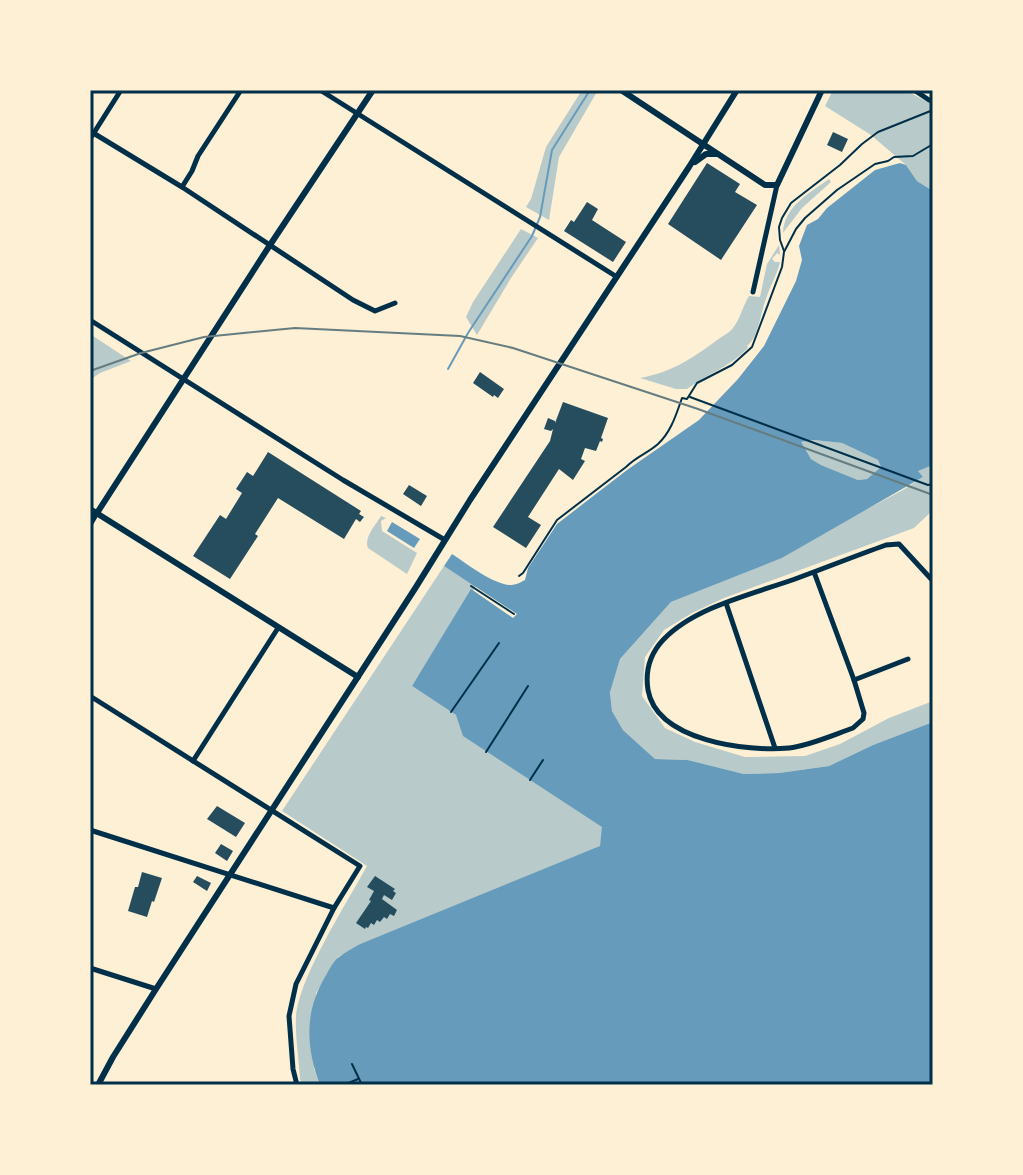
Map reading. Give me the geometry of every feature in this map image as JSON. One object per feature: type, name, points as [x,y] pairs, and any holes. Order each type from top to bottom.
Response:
[{"type":"main road","points":[[97,513],[373,90]]},
{"type":"main road","points":[[621,90],[765,185],[777,185],[822,90]]},
{"type":"main road","points":[[98,1085],[156,989],[737,90]]},
{"type":"main road","points":[[689,167],[706,154],[718,154]]},
{"type":"main road","points":[[90,509],[358,677]]},
{"type":"street","points":[[121,90],[91,134],[182,187],[353,300],[375,311],[395,303]]},
{"type":"street","points":[[182,187],[198,156],[241,90]]},
{"type":"street","points":[[320,90],[617,277]]},
{"type":"street","points":[[914,90],[929,100]]},
{"type":"street","points":[[753,292],[777,185]]},
{"type":"street","points":[[90,320],[343,480],[445,540]]},
{"type":"street","points":[[90,525],[97,513]]},
{"type":"street","points":[[814,572],[854,680],[863,719],[853,728],[793,748],[750,748],[709,740],[688,734],[666,720],[650,697],[648,666],[660,643],[690,619],[726,603],[886,545],[899,544],[933,581]]},
{"type":"street","points":[[726,603],[775,748]]},
{"type":"street","points":[[193,761],[278,628]]},
{"type":"street","points":[[854,680],[908,659]]},
{"type":"street","points":[[90,696],[360,866],[334,908],[296,984],[289,1016],[297,1085]]},
{"type":"street","points":[[90,830],[334,908]]},
{"type":"street","points":[[90,968],[156,989]]},
{"type":"path","points":[[784,252],[779,227],[791,203],[878,132],[933,110]]},
{"type":"path","points":[[690,397],[697,383],[732,365],[752,347],[782,267],[784,252],[805,218],[837,190],[875,164],[894,157],[913,156],[933,144]]},
{"type":"path","points":[[519,576],[557,520],[636,457],[657,445],[671,428],[682,398],[690,397],[931,484]]},
{"type":"path","points":[[471,586],[514,614]]},
{"type":"path","points":[[451,712],[499,643]]},
{"type":"path","points":[[486,752],[528,686]]},
{"type":"path","points":[[530,780],[543,760]]},
{"type":"path","points":[[352,1064],[362,1085]]},
{"type":"path","points":[[344,1085],[359,1079]]},
{"type":"shaded area","points":[[582,90],[598,90],[559,157],[549,220],[526,207],[546,147]]},
{"type":"shaded area","points":[[833,90],[905,90],[933,105],[933,191],[917,181],[906,165],[871,135],[825,106]]},
{"type":"shaded area","points":[[829,179],[831,182],[802,208],[783,233],[784,224],[793,208]]},
{"type":"shaded area","points":[[521,229],[538,238],[477,335],[466,317]]},
{"type":"shaded area","points":[[779,245],[780,255],[777,253],[772,259],[780,262],[779,267],[748,348],[687,389],[676,389],[640,378],[683,363],[731,331],[749,296],[760,297],[767,264]]},
{"type":"shaded area","points":[[90,334],[131,361],[90,380]]},
{"type":"shaded area","points":[[800,442],[842,443],[878,460],[881,467],[867,479],[858,480],[811,459]]},
{"type":"shaded area","points":[[933,465],[933,510],[914,528],[724,598],[664,630],[645,657],[642,696],[665,728],[695,742],[745,757],[805,756],[840,744],[889,718],[933,701],[933,722],[829,766],[744,774],[688,760],[655,759],[623,730],[612,711],[610,690],[620,659],[671,602],[782,558],[903,490],[923,477],[917,471]]},
{"type":"shaded area","points":[[381,516],[386,518],[381,521],[382,531],[417,553],[407,574],[368,548],[369,536]]},
{"type":"shaded area","points":[[444,566],[476,586],[412,686],[456,715],[603,827],[600,847],[360,944],[338,957],[316,993],[314,1069],[320,1085],[302,1085],[296,1032],[299,1001],[315,961],[367,866],[282,811]]},
{"type":"water","points":[[900,163],[906,165],[917,181],[933,191],[933,465],[918,471],[923,477],[782,558],[671,602],[620,659],[610,692],[612,711],[623,730],[655,759],[688,760],[744,774],[829,766],[933,722],[933,1085],[320,1085],[310,1044],[310,1017],[318,990],[337,959],[360,944],[600,846],[602,827],[463,736],[456,715],[412,686],[471,589],[513,618],[517,614],[444,566],[452,554],[497,582],[512,585],[525,580],[528,568],[557,524],[699,420],[738,379],[764,346],[796,281],[802,260],[799,246],[807,225],[875,170]],"holes":[[[801,442],[842,443],[878,460],[881,467],[867,479],[858,480],[811,459]]]},
{"type":"water","points":[[392,522],[420,539],[414,548],[387,531]]},
{"type":"building","points":[[833,132],[848,139],[842,152],[827,145]]},
{"type":"building","points":[[707,163],[740,184],[735,192],[757,205],[721,260],[668,224]]},
{"type":"building","points":[[587,202],[598,209],[592,220],[626,242],[613,262],[564,231]]},
{"type":"building","points":[[480,372],[504,389],[498,398],[473,383]]},
{"type":"building","points":[[563,402],[608,418],[603,439],[596,451],[585,448],[581,459],[585,461],[573,480],[559,469],[528,517],[541,525],[526,548],[493,527],[550,441],[553,429],[544,429],[548,418],[555,423]]},
{"type":"building","points":[[268,452],[361,511],[359,514],[364,517],[360,522],[356,519],[344,539],[278,498],[230,579],[193,556],[220,515],[226,519],[242,493],[236,489],[247,472],[253,476]]},
{"type":"building","points":[[409,485],[427,496],[421,506],[403,494]]},
{"type":"building","points":[[217,806],[245,823],[236,837],[207,819]]},
{"type":"building","points":[[221,844],[233,851],[227,861],[215,853]]},
{"type":"building","points":[[142,872],[162,878],[147,917],[128,911]]},
{"type":"building","points":[[197,876],[211,883],[207,891],[193,882]]},
{"type":"building","points":[[375,876],[395,889],[392,900],[384,895],[382,899],[397,910],[394,916],[390,914],[387,919],[377,920],[365,929],[356,923],[371,901],[374,891],[367,887]]},
{"type":"waterway","points":[[448,369],[532,236],[540,217],[552,150],[590,90]]},
{"type":"railway","points":[[90,371],[141,353],[204,337],[295,328],[460,336],[513,348],[698,409],[933,495]]}]
